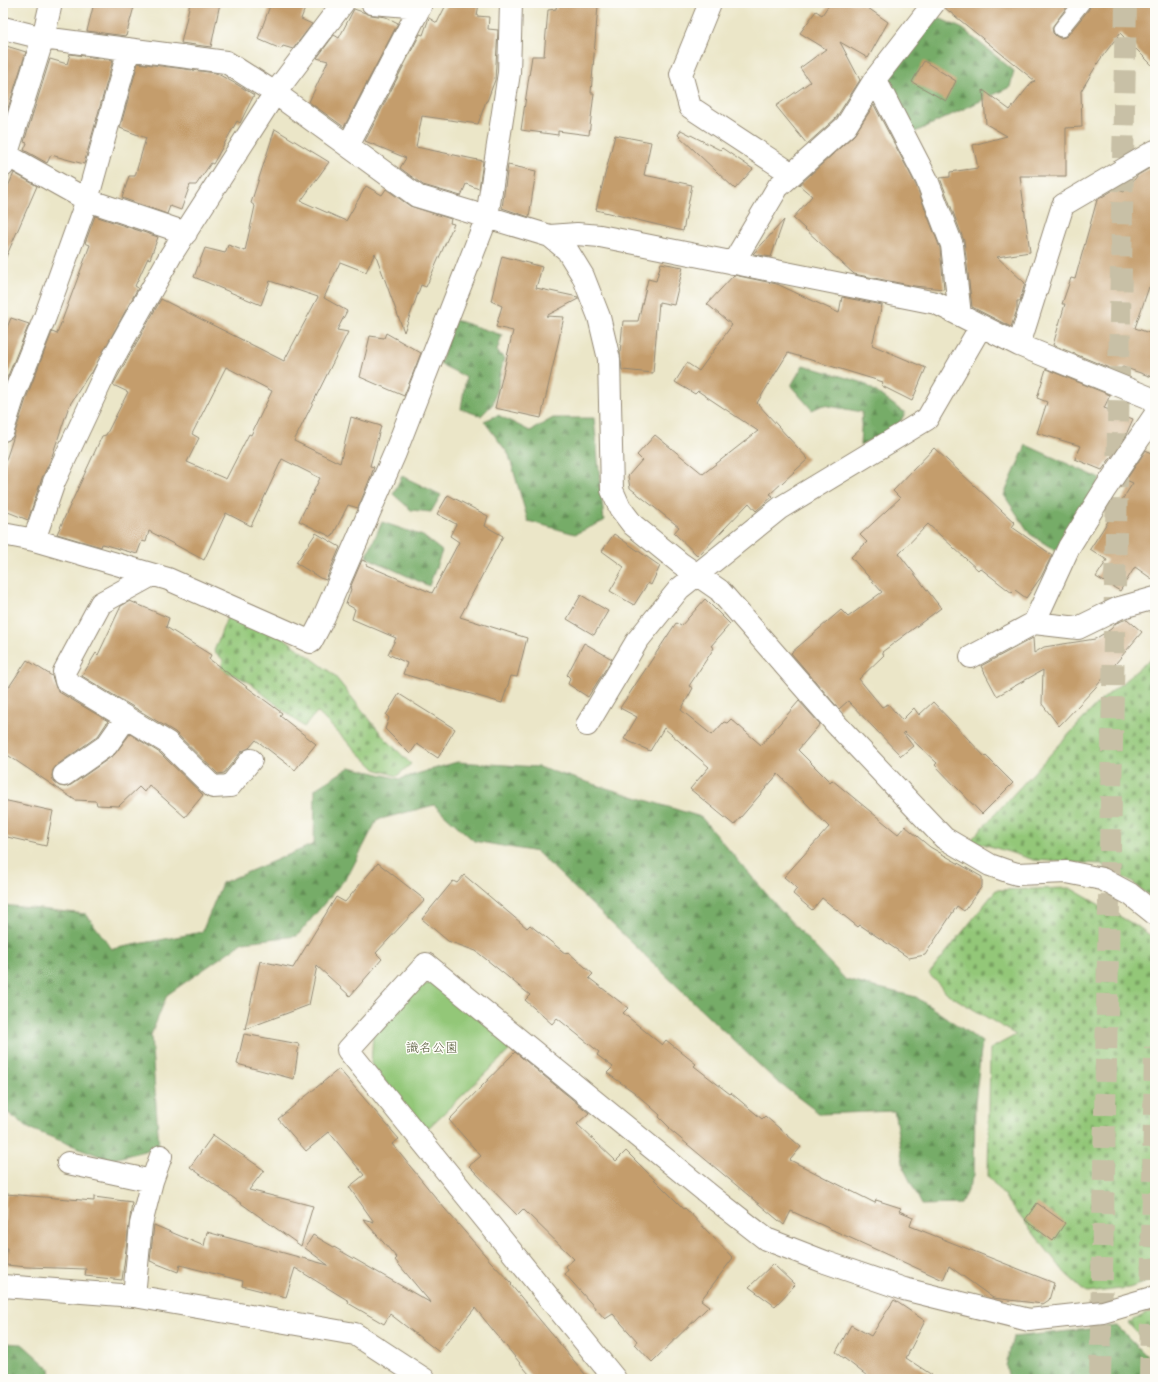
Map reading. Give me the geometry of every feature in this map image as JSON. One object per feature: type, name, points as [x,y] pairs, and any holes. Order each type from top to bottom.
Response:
[{"type":"street","points":[[52,3],[43,38],[4,158],[87,200],[186,233]]},
{"type":"street","points":[[34,540],[54,482],[108,367],[171,255],[275,93],[342,3]]},
{"type":"street","points":[[348,146],[420,5],[372,3]]},
{"type":"street","points":[[3,534],[34,540],[168,579],[310,642],[322,621],[395,453],[487,217],[509,73],[511,3]]},
{"type":"street","points":[[710,3],[681,74],[690,107],[792,174]]},
{"type":"street","points":[[733,263],[778,187],[846,126],[875,79],[934,3]]},
{"type":"street","points":[[3,28],[43,38],[226,62],[275,93],[417,196],[550,236],[567,250],[583,276],[599,317],[609,359],[612,490],[620,508],[633,525],[680,563],[719,590],[837,725],[944,838],[990,865],[1017,874],[1067,872],[1102,879],[1130,894],[1155,914]]},
{"type":"street","points":[[3,430],[15,392],[45,317],[87,200],[129,49]]},
{"type":"street","points":[[875,79],[927,180],[952,245],[960,315]]},
{"type":"street","points":[[1019,346],[1063,204],[1155,151]]},
{"type":"street","points":[[550,236],[564,234],[587,234],[936,303],[1019,346],[1155,400]]},
{"type":"street","points":[[588,725],[637,641],[679,589],[780,508],[926,419],[980,326]]},
{"type":"street","points":[[1034,623],[1069,547],[1105,489],[1155,415]]},
{"type":"street","points":[[152,575],[101,603],[64,672],[66,681],[168,743],[213,787],[230,786],[251,760]]},
{"type":"street","points":[[971,657],[1034,623],[1078,628],[1119,608],[1155,598]]},
{"type":"street","points":[[64,775],[107,745],[126,718]]},
{"type":"street","points":[[615,1379],[348,1050],[426,964],[766,1239],[825,1262],[904,1289],[1029,1320],[1103,1312],[1155,1297]]},
{"type":"street","points":[[134,1296],[141,1224],[152,1181],[161,1156]]},
{"type":"street","points":[[68,1163],[152,1181]]},
{"type":"street","points":[[3,1286],[134,1296],[355,1334],[424,1379]]},
{"type":"lane","points":[[1061,29],[1082,3]]},
{"type":"green space","points":[[930,14],[963,29],[1014,71],[1010,87],[913,133],[885,81]]},
{"type":"green space","points":[[455,320],[502,335],[497,351],[504,358],[493,404],[481,416],[461,409],[466,377],[440,364]]},
{"type":"green space","points":[[803,365],[864,383],[905,413],[898,426],[860,445],[862,412],[823,405],[812,410],[791,386]]},
{"type":"green space","points":[[498,415],[530,431],[553,418],[594,418],[604,521],[575,534],[528,521],[509,455],[484,421]]},
{"type":"green space","points":[[1026,445],[1101,479],[1056,551],[1030,534],[1004,495]]},
{"type":"green space","points":[[402,476],[441,495],[431,512],[411,510],[393,494]]},
{"type":"green space","points":[[382,522],[423,536],[442,551],[429,586],[366,557]]},
{"type":"green space","points":[[228,615],[284,638],[333,674],[383,736],[411,764],[397,776],[375,769],[317,712],[304,727],[247,681],[221,669],[223,660],[214,651]]},
{"type":"green space","points":[[1155,655],[1155,900],[1133,883],[1101,864],[1034,860],[971,840],[1098,703]]},
{"type":"green space","points":[[457,762],[538,767],[701,817],[781,911],[846,980],[916,997],[982,1042],[975,1103],[974,1175],[961,1204],[922,1205],[904,1169],[894,1111],[820,1114],[775,1080],[537,852],[474,841],[434,805],[377,820],[349,874],[297,936],[243,942],[167,995],[151,1035],[159,1147],[110,1160],[28,1128],[3,1109],[3,905],[86,914],[112,949],[202,932],[222,883],[314,844],[315,789],[350,767],[400,779]]},
{"type":"green space","points":[[1070,888],[1140,928],[1155,939],[1155,1279],[1129,1288],[1087,1293],[1065,1273],[988,1176],[990,1049],[1016,1035],[948,994],[929,974],[996,890]]},
{"type":"green space","name":"識名公園","points":[[438,982],[512,1048],[425,1131],[371,1064],[373,1034],[413,987]]},
{"type":"green space","points":[[1155,1309],[1155,1353],[1128,1323]]},
{"type":"green space","points":[[1117,1326],[1155,1364],[1155,1379],[1009,1379],[1006,1366],[1013,1337]]},
{"type":"green space","points":[[3,1343],[22,1344],[50,1369],[51,1379],[3,1379]]},
{"type":"building","points":[[94,3],[135,3],[126,36],[87,31]]},
{"type":"building","points":[[190,3],[220,3],[211,47],[181,43]]},
{"type":"building","points":[[271,3],[307,3],[301,19],[312,24],[293,49],[283,46],[281,49],[258,39]]},
{"type":"building","points":[[447,3],[479,3],[477,16],[489,17],[488,29],[498,30],[495,80],[478,124],[422,116],[416,147],[483,161],[479,189],[466,184],[461,196],[423,185],[400,168],[406,158],[365,141],[420,34],[423,35],[429,18],[437,23]]},
{"type":"building","points":[[557,3],[598,5],[591,93],[594,93],[589,135],[558,131],[558,135],[521,130],[532,56],[544,56],[548,10],[556,9]]},
{"type":"building","points":[[830,3],[861,3],[888,22],[868,58],[840,42],[860,80],[836,118],[807,144],[776,106],[810,82],[800,68],[826,49],[800,33],[816,11],[822,15]]},
{"type":"building","points":[[946,3],[1070,3],[1052,27],[1053,33],[1060,38],[1068,35],[1089,9],[1091,3],[1155,3],[1155,68],[1120,33],[1099,61],[1081,91],[1082,127],[1066,128],[1066,176],[1020,176],[1030,252],[997,257],[1025,283],[1020,301],[1017,301],[1017,310],[1011,327],[972,307],[964,241],[940,178],[950,177],[950,172],[978,168],[973,145],[1007,136],[986,124],[983,90],[1010,110],[1032,82],[1035,81],[945,8]]},
{"type":"building","points":[[354,9],[371,15],[386,17],[398,23],[344,127],[309,102],[328,61],[317,58],[334,35],[339,38]]},
{"type":"building","points":[[3,45],[26,52],[3,124]]},
{"type":"building","points":[[70,54],[113,60],[84,164],[51,155],[47,163],[24,150],[27,143],[24,142],[50,59],[67,64]]},
{"type":"building","points":[[924,61],[956,81],[946,101],[912,82]]},
{"type":"building","points":[[138,63],[216,73],[254,95],[240,123],[237,121],[213,164],[211,163],[196,185],[190,185],[181,210],[170,206],[167,214],[122,198],[129,176],[135,176],[146,138],[120,128]]},
{"type":"building","points":[[874,105],[916,185],[940,248],[944,289],[914,286],[854,274],[793,218],[812,196],[799,185],[854,135]]},
{"type":"building","points":[[275,129],[329,162],[301,201],[346,221],[366,186],[382,195],[386,189],[410,206],[451,219],[450,223],[454,224],[426,287],[421,285],[404,332],[375,253],[366,272],[340,262],[324,298],[347,311],[337,330],[348,332],[294,441],[340,463],[351,417],[381,426],[370,466],[374,467],[358,508],[348,505],[332,537],[299,521],[320,478],[282,459],[251,526],[226,513],[204,560],[149,531],[146,542],[142,541],[137,554],[102,544],[101,547],[57,534],[102,436],[106,435],[128,392],[113,385],[161,299],[284,361],[318,297],[270,281],[261,305],[194,277],[205,248],[225,253],[228,245],[245,251],[255,206],[251,203]],"holes":[[[226,367],[272,391],[251,435],[249,434],[226,479],[187,462],[199,438],[192,434]]]},
{"type":"building","points":[[681,130],[720,150],[722,148],[753,169],[735,189],[678,135]]},
{"type":"building","points":[[615,135],[651,142],[644,175],[692,185],[683,231],[596,210]]},
{"type":"building","points":[[508,165],[536,171],[529,217],[502,208]]},
{"type":"building","points":[[1155,165],[1155,289],[1149,287],[1135,328],[1155,335],[1155,378],[1123,367],[1119,372],[1053,345],[1065,304],[1062,304],[1071,278],[1075,279],[1097,200],[1115,189],[1124,192],[1138,175]]},
{"type":"building","points":[[14,173],[37,186],[3,264],[3,198]]},
{"type":"building","points":[[95,216],[158,237],[150,259],[148,258],[135,286],[138,288],[91,374],[90,373],[69,406],[28,520],[3,510],[3,469],[27,396],[52,332],[57,334],[90,245],[85,243]]},
{"type":"building","points":[[784,220],[771,257],[753,254]]},
{"type":"building","points":[[502,256],[542,267],[536,288],[578,297],[578,299],[546,316],[564,317],[541,418],[495,408],[513,331],[496,327],[502,306],[491,301]]},
{"type":"building","points":[[661,263],[683,267],[674,305],[659,302],[653,373],[622,370],[620,353],[623,321],[638,321],[648,279],[656,281]]},
{"type":"building","points":[[734,275],[777,284],[839,313],[842,297],[882,305],[872,345],[926,368],[912,401],[882,386],[883,382],[788,353],[757,403],[808,459],[770,494],[773,496],[756,511],[749,503],[698,556],[674,533],[679,527],[630,488],[628,476],[642,460],[637,455],[655,435],[703,474],[758,431],[698,391],[695,394],[675,382],[687,363],[699,371],[732,325],[707,304]]},
{"type":"building","points":[[11,318],[29,324],[3,388],[3,337]]},
{"type":"building","points":[[386,333],[421,353],[404,396],[360,377],[370,336],[384,338]]},
{"type":"building","points":[[1046,369],[1110,395],[1104,408],[1133,419],[1125,437],[1102,470],[1075,459],[1081,446],[1037,433],[1047,402],[1037,398]]},
{"type":"building","points":[[934,448],[1015,523],[1012,527],[1052,555],[1041,577],[1026,598],[1015,590],[1012,593],[980,568],[978,570],[928,524],[899,554],[941,608],[882,652],[884,655],[859,679],[882,707],[888,704],[902,720],[914,708],[919,715],[933,702],[985,757],[986,756],[1013,783],[982,814],[935,765],[937,763],[904,732],[903,733],[913,746],[901,756],[848,701],[839,709],[791,653],[841,610],[848,617],[882,592],[851,557],[867,542],[860,535],[900,498],[893,491]]},
{"type":"building","points":[[1155,449],[1155,581],[1135,567],[1120,591],[1096,577],[1107,560],[1090,549],[1133,483],[1126,480],[1146,450],[1152,454]]},
{"type":"building","points":[[448,495],[488,516],[485,526],[503,536],[460,617],[527,638],[517,677],[511,676],[502,703],[403,674],[407,663],[388,654],[396,638],[352,619],[355,609],[346,604],[351,589],[350,588],[362,560],[367,562],[366,565],[432,593],[459,542],[450,536],[456,524],[437,514]]},
{"type":"building","points":[[316,533],[340,547],[326,580],[320,578],[296,563]]},
{"type":"building","points":[[614,534],[660,566],[651,585],[648,583],[634,605],[610,591],[624,567],[602,551]]},
{"type":"building","points":[[581,595],[608,611],[594,635],[567,619]]},
{"type":"building","points":[[705,599],[730,624],[711,646],[714,648],[689,686],[693,688],[681,710],[712,735],[724,722],[727,723],[731,719],[761,745],[799,701],[820,724],[798,750],[830,782],[832,780],[898,834],[905,826],[930,847],[982,877],[982,886],[964,911],[957,906],[925,955],[909,958],[860,925],[858,927],[822,898],[812,910],[793,894],[797,888],[784,877],[829,827],[778,774],[734,825],[690,789],[709,767],[664,728],[650,751],[624,739],[637,717],[620,708],[676,623],[681,626]]},
{"type":"building","points":[[130,601],[169,618],[166,627],[211,655],[209,659],[282,713],[280,716],[316,744],[295,770],[256,740],[249,748],[241,752],[224,773],[218,774],[175,732],[82,676],[96,653],[98,655],[121,606]]},
{"type":"building","points":[[1127,619],[1142,632],[1095,688],[1059,726],[1042,704],[1043,670],[997,696],[981,666],[1033,638],[1034,653],[1044,647],[1095,639],[1111,629],[1116,623]]},
{"type":"building","points":[[584,643],[612,659],[588,697],[568,684],[570,678],[567,675]]},
{"type":"building","points":[[27,660],[52,676],[59,692],[108,721],[98,736],[57,765],[53,770],[52,776],[54,782],[59,786],[65,787],[71,785],[114,755],[130,734],[160,753],[203,795],[185,817],[149,785],[144,792],[139,787],[119,806],[97,805],[96,801],[75,800],[3,752],[3,696]]},
{"type":"building","points":[[399,694],[455,729],[438,758],[417,744],[410,754],[385,729],[389,718],[386,715]]},
{"type":"building","points":[[3,800],[53,811],[46,846],[3,836]]},
{"type":"building","points":[[378,863],[425,900],[376,953],[382,959],[350,996],[317,966],[309,1005],[245,1029],[260,961],[293,968],[336,897],[345,902]]},
{"type":"building","points":[[464,875],[527,928],[530,925],[566,954],[568,952],[593,974],[589,978],[628,1008],[623,1013],[662,1045],[666,1040],[696,1064],[694,1066],[730,1094],[731,1093],[762,1119],[765,1116],[801,1147],[790,1160],[875,1203],[876,1200],[901,1208],[899,1211],[913,1217],[910,1226],[1054,1283],[1049,1300],[1043,1304],[993,1298],[949,1266],[943,1280],[791,1211],[784,1225],[669,1129],[670,1128],[659,1117],[660,1115],[634,1092],[607,1073],[613,1067],[597,1055],[599,1052],[557,1018],[552,1024],[525,1000],[530,995],[476,951],[448,941],[422,919],[453,881],[457,883]]},
{"type":"building","points":[[244,1034],[299,1044],[294,1079],[237,1064]]},
{"type":"building","points":[[515,1052],[589,1113],[577,1124],[616,1161],[626,1151],[684,1209],[685,1208],[733,1258],[701,1300],[709,1306],[652,1362],[635,1344],[637,1341],[613,1314],[605,1319],[565,1274],[568,1270],[566,1266],[574,1259],[523,1209],[517,1215],[469,1166],[481,1156],[449,1120]]},
{"type":"building","points":[[339,1069],[399,1139],[392,1144],[445,1209],[512,1284],[511,1285],[589,1379],[533,1379],[475,1308],[439,1352],[390,1314],[384,1324],[348,1303],[349,1301],[295,1268],[286,1297],[242,1286],[243,1281],[180,1265],[178,1272],[150,1261],[154,1225],[204,1246],[207,1232],[328,1265],[305,1248],[313,1235],[431,1303],[395,1260],[397,1258],[363,1219],[374,1222],[349,1187],[364,1175],[329,1132],[306,1151],[278,1119]]},
{"type":"building","points":[[213,1135],[264,1170],[249,1190],[313,1206],[301,1246],[190,1167]]},
{"type":"building","points":[[6,1194],[94,1201],[94,1197],[132,1202],[122,1280],[85,1276],[86,1269],[6,1265],[7,1249],[3,1249],[3,1247]]},
{"type":"building","points":[[1037,1203],[1065,1223],[1053,1241],[1025,1220]]},
{"type":"building","points":[[773,1264],[795,1285],[775,1306],[749,1287]]},
{"type":"building","points":[[894,1300],[925,1321],[906,1358],[938,1379],[871,1379],[836,1352],[851,1325],[871,1336]]},
{"type":"tunnel","points":[[1100,1379],[1126,3]]},
{"type":"tunnel","points":[[1150,1379],[1155,1047]]}]
